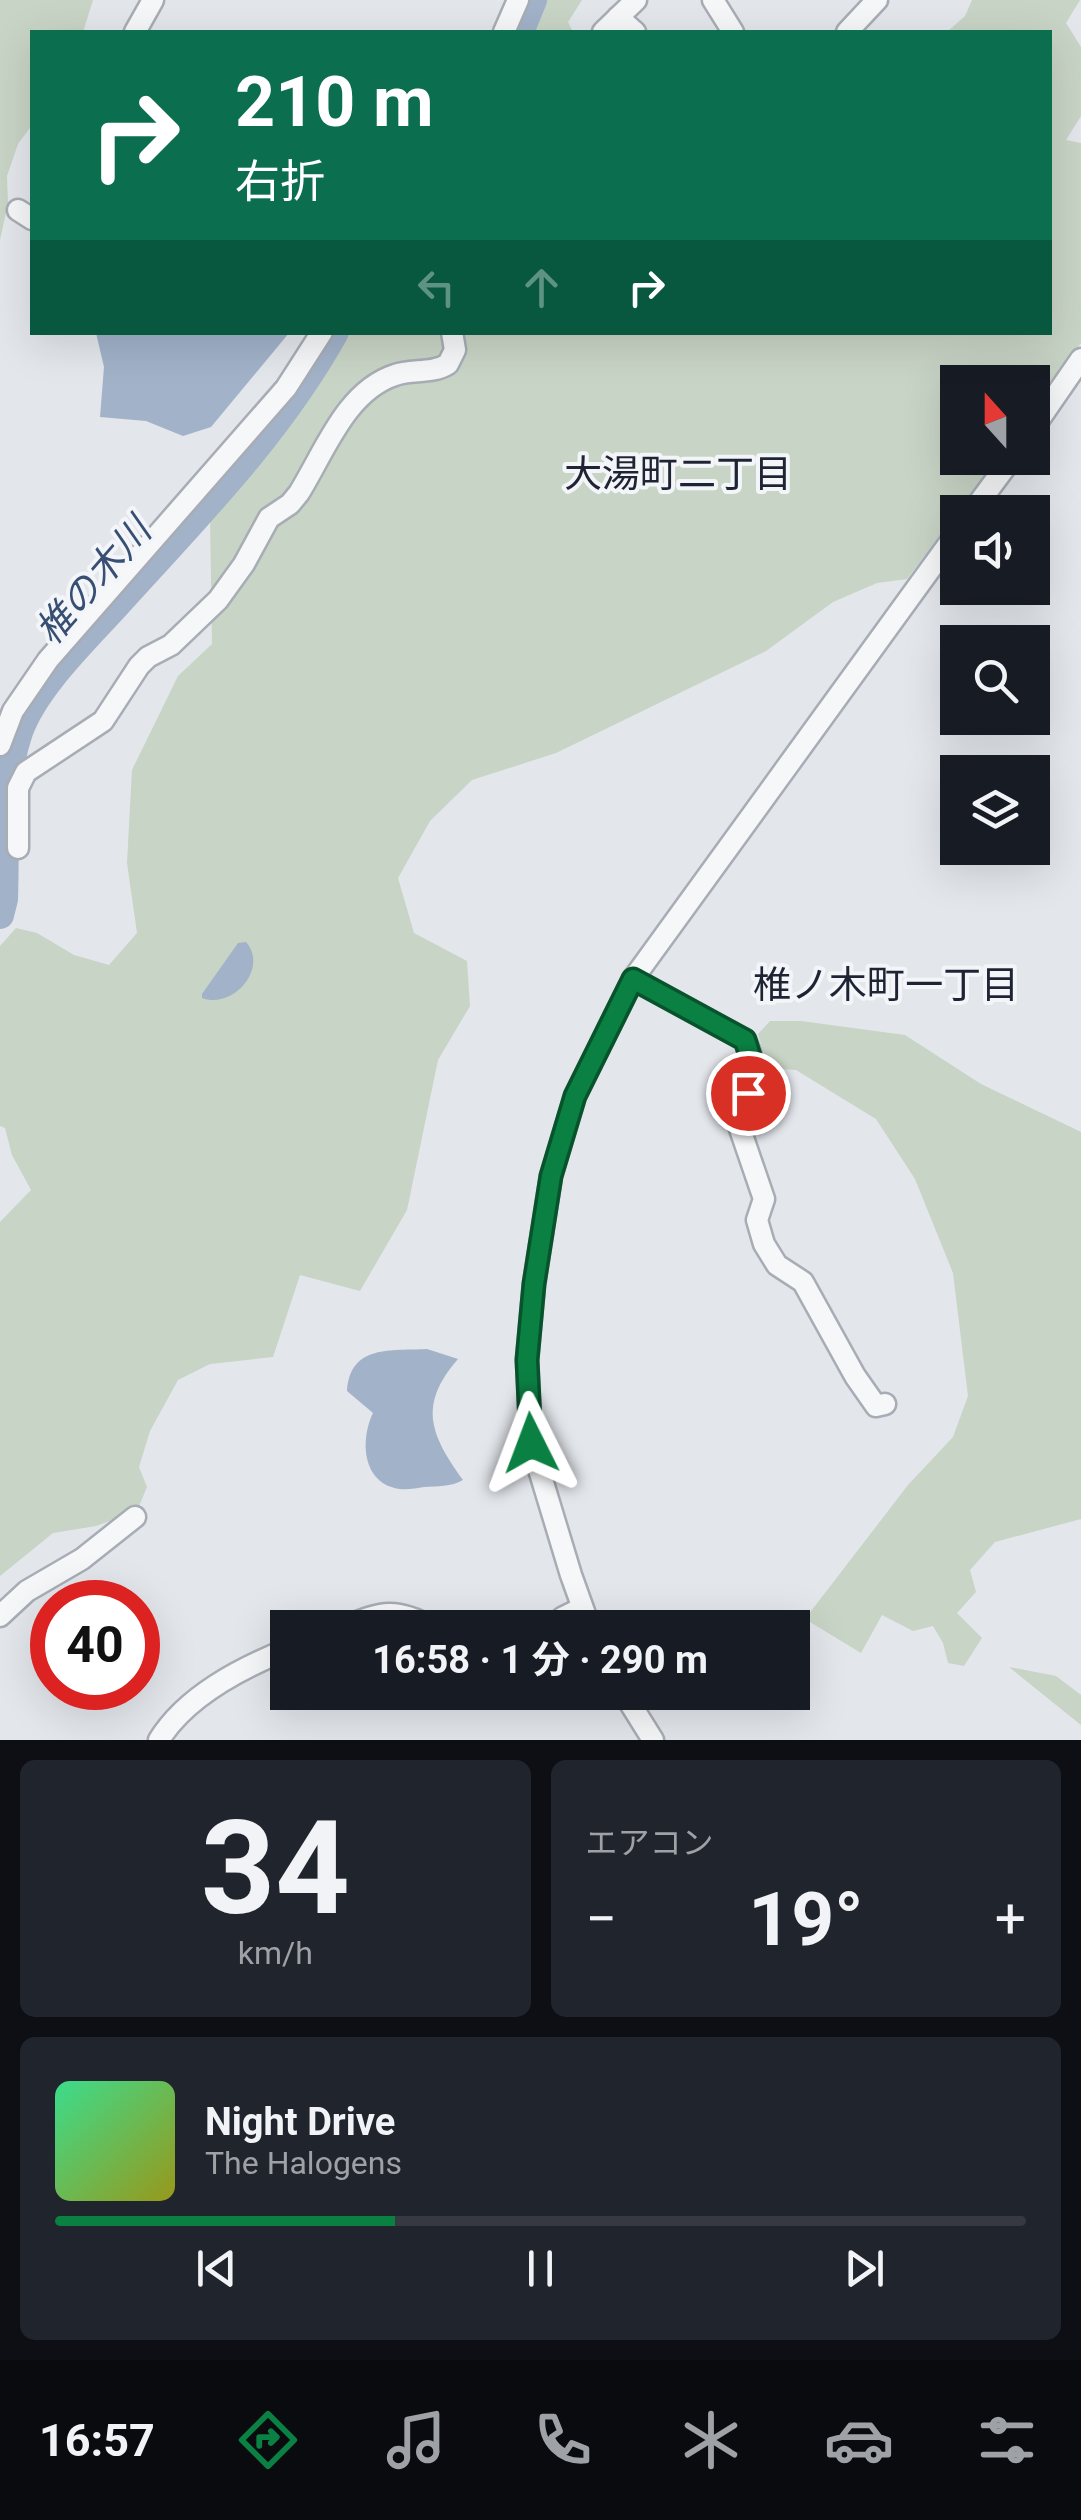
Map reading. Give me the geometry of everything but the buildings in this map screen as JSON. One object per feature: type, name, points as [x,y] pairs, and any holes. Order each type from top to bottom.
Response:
[{"type":"street","points":[[136,30],[153,0]]},
{"type":"street","points":[[505,30],[518,0]]},
{"type":"street","points":[[605,30],[636,0]]},
{"type":"street","points":[[713,0],[732,30]]},
{"type":"street","points":[[849,30],[877,0]]},
{"type":"street","points":[[618,17],[633,30]]},
{"type":"street","points":[[0,746],[14,711],[48,660],[286,388],[320,335]]},
{"type":"street","points":[[18,848],[18,788],[26,772],[104,721],[148,656],[170,645],[218,600],[270,518],[299,493],[354,400],[394,375],[448,364],[454,350],[452,335]]},
{"type":"street","points":[[1050,404],[1081,359]]},
{"type":"street","points":[[583,1610],[531,1443],[527,1360],[551,1176],[575,1096],[633,979],[940,557]]},
{"type":"street","points":[[633,979],[745,1040],[755,1072],[740,1114],[740,1126],[764,1199],[757,1220],[764,1244],[778,1265],[803,1282],[876,1406],[885,1404]]},
{"type":"street","points":[[0,1616],[26,1591],[82,1559],[135,1517]]},
{"type":"street","points":[[159,1740],[190,1704],[270,1658]]},
{"type":"street","points":[[634,1710],[653,1740]]},
{"type":"green space","points":[[0,0],[93,0],[84,30],[30,30],[30,128],[18,144],[7,176],[8,203],[0,240]]},
{"type":"green space","points":[[535,0],[582,0],[568,22],[572,30],[523,30]]},
{"type":"green space","points":[[972,0],[1080,0],[1066,23],[1081,47],[1081,116],[1066,140],[1081,143],[1081,343],[1050,386],[1050,365],[940,365],[940,475],[984,475],[969,495],[940,495],[940,535],[907,579],[877,583],[833,602],[766,651],[556,753],[472,780],[430,821],[398,878],[414,933],[467,961],[470,1006],[438,1060],[407,1210],[360,1291],[300,1275],[273,1357],[210,1364],[178,1380],[150,1431],[139,1467],[147,1487],[137,1511],[96,1526],[53,1533],[0,1576],[0,1222],[31,1190],[12,1155],[5,1128],[0,1126],[0,946],[16,928],[37,933],[74,955],[109,965],[137,933],[127,863],[132,770],[178,676],[212,644],[210,515],[343,335],[1052,335],[1052,30],[949,30],[965,16]]},
{"type":"green space","points":[[770,1021],[801,1021],[905,1035],[981,1084],[1081,1132],[1081,1519],[995,1542],[970,1570],[976,1592],[957,1613],[982,1638],[964,1666],[948,1663],[933,1626],[913,1631],[882,1615],[861,1653],[810,1622],[810,1612],[908,1485],[953,1437],[968,1396],[953,1273],[915,1179],[876,1119],[796,1070],[768,1068],[758,1034]]},
{"type":"green space","points":[[1009,1667],[1056,1676],[1081,1695],[1081,1725]]},
{"type":"water","points":[[96,335],[287,335],[211,427],[183,436],[146,421],[100,417],[104,367]]},
{"type":"water","points":[[246,942],[253,963],[244,984],[225,998],[202,998],[238,943]]},
{"type":"water","points":[[427,1349],[458,1359],[437,1391],[433,1420],[443,1448],[463,1480],[444,1486],[400,1489],[387,1485],[371,1470],[366,1436],[373,1413],[347,1391],[350,1376],[364,1358],[387,1351]]},
{"type":"waterway","name":"椎の木川","points":[[521,30],[533,0]]},
{"type":"waterway","name":"椎の木川","points":[[0,915],[9,773],[27,714],[64,662],[263,439],[333,335]]},
{"type":"district","name":"大湯町二丁目","points":[[678,474]]},
{"type":"district","name":"椎ノ木町一丁目","points":[[886,985]]},
{"type":"route","points":[[531,1443],[527,1360],[551,1176],[575,1096],[633,979],[745,1040],[755,1072],[748,1093]]}]
